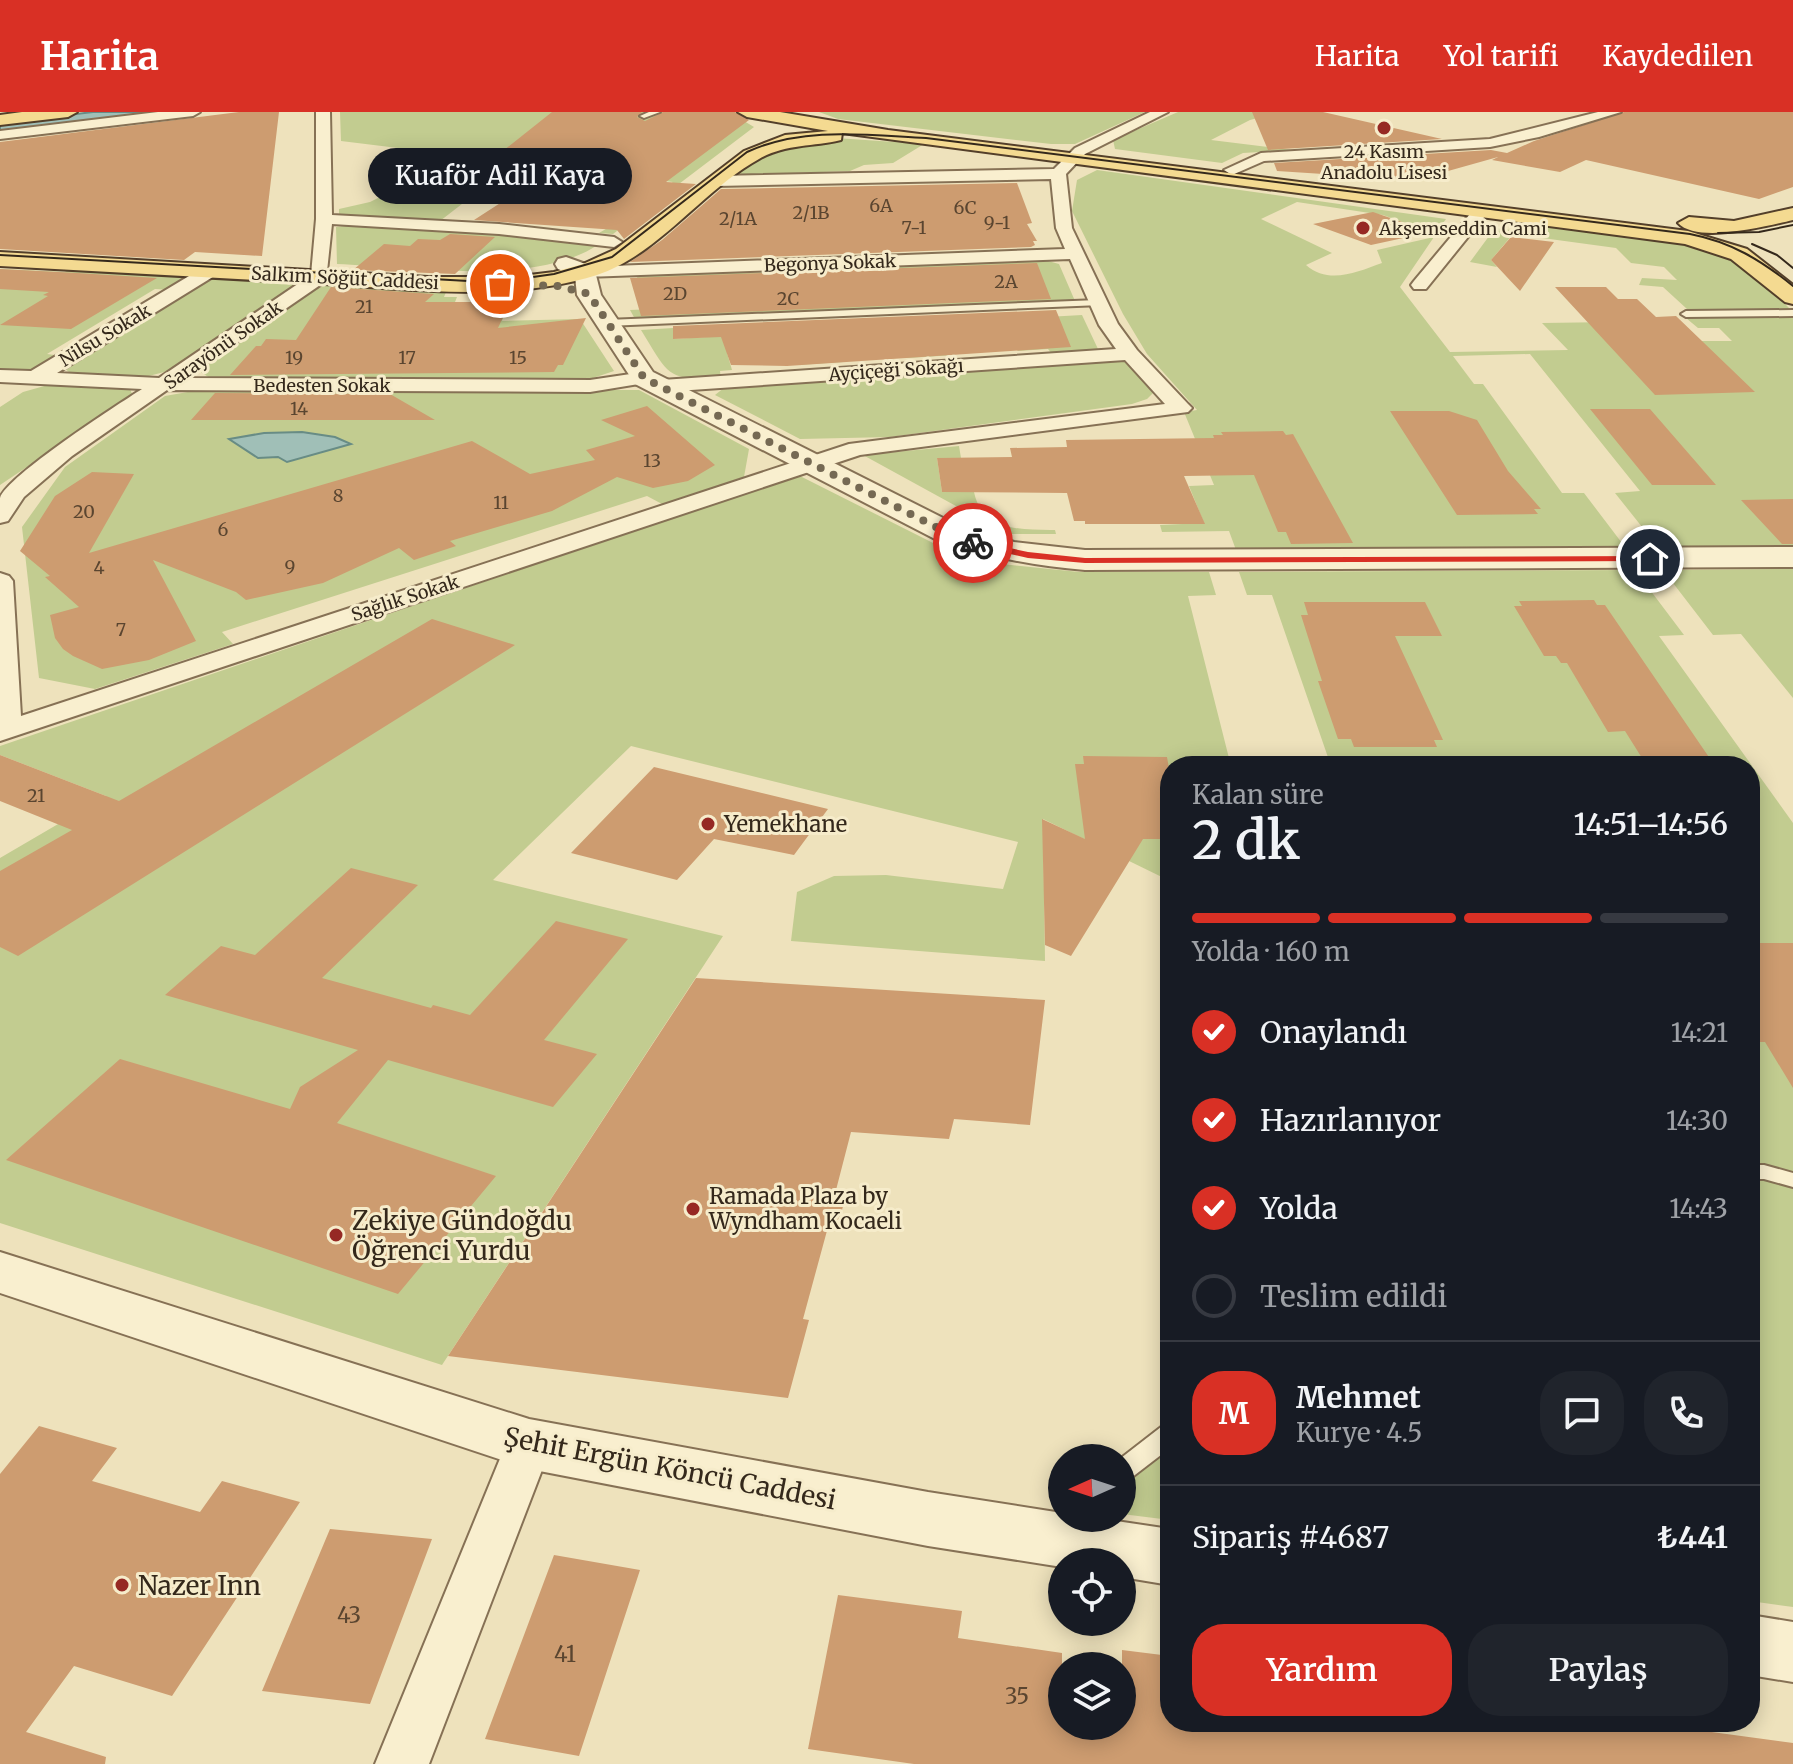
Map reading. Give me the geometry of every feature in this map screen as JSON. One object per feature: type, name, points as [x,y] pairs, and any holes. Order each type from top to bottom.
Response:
[{"type":"main road","points":[[0,120],[68,112]]},
{"type":"main road","points":[[747,112],[888,136],[1069,161],[1669,235],[1726,240],[1771,230],[1793,236]]},
{"type":"main road","points":[[0,249],[320,272],[580,277],[624,254],[716,181],[765,147],[786,119]]},
{"type":"main road","points":[[580,277],[597,254],[741,143],[786,119],[1069,161],[1232,170],[1670,221],[1777,255]]},
{"type":"main road","points":[[765,147],[806,138],[888,136]]},
{"type":"main road","points":[[1726,240],[1793,214]]},
{"type":"main road","points":[[1726,240],[1793,297]]},
{"type":"main road","name":"Salkım Söğüt Caddesi","points":[[0,259],[210,271],[320,272],[472,284],[517,283]]},
{"type":"street","points":[[0,135],[193,112]]},
{"type":"street","points":[[320,272],[324,219],[323,112]]},
{"type":"street","points":[[716,181],[1069,161],[1161,112]]},
{"type":"street","points":[[1232,170],[1261,157],[1501,141],[1614,112]]},
{"type":"street","points":[[1069,161],[1064,228],[1098,303],[1130,354]]},
{"type":"street","points":[[1420,285],[1481,211]]},
{"type":"street","points":[[324,219],[499,229],[614,242]]},
{"type":"street","name":"Begonya Sokak","points":[[580,277],[1075,254]]},
{"type":"street","name":"Nilsu Sokak","points":[[0,400],[210,271]]},
{"type":"street","name":"Sarayönü Sokak","points":[[0,516],[15,493],[64,451],[166,384],[320,272]]},
{"type":"street","points":[[517,283],[558,286],[580,277],[607,323],[653,382],[946,532],[980,545],[1028,555],[1076,560],[1793,557]]},
{"type":"street","name":"Ayçiçeği Sokağı","points":[[653,382],[1130,354]]},
{"type":"street","name":"Sağlık Sokak","points":[[4,731],[809,463],[884,444],[1181,408],[1130,354]]},
{"type":"street","name":"Bedesten Sokak","points":[[0,376],[166,384],[590,386],[653,382]]},
{"type":"street","points":[[0,581],[4,731]]},
{"type":"street","name":"Şehit Ergün Köncü Caddesi","points":[[0,1272],[529,1444],[1048,1527]]},
{"type":"street","points":[[402,1764],[529,1444]]},
{"type":"street","name":"Şehit Ergün Köncü Caddesi","points":[[1069,1532],[1160,1555]]},
{"type":"street","points":[[1760,1647],[1793,1652]]},
{"type":"lane","points":[[644,116],[656,112]]},
{"type":"lane","points":[[607,323],[1098,303]]},
{"type":"lane","points":[[1686,314],[1793,313]]},
{"type":"lane","points":[[1760,1172],[1793,1180]]},
{"type":"lane","points":[[1136,1460],[1160,1442]]},
{"type":"green space","points":[[340,112],[703,112],[739,118],[754,127],[613,234],[599,233],[611,226],[540,193],[501,192],[471,197],[440,221],[339,214],[339,209],[370,202],[390,192],[389,169],[396,165],[468,180],[523,182],[529,188],[649,199],[673,182],[341,141]]},
{"type":"green space","points":[[819,112],[1145,112],[1075,144],[1051,144],[838,119]]},
{"type":"green space","points":[[1178,112],[1281,112],[1250,120],[1211,140],[1293,150],[1243,153],[1222,163],[1115,149],[1113,140]]},
{"type":"green space","points":[[836,138],[924,144],[893,163],[864,165],[850,171],[733,175],[763,152]]},
{"type":"green space","points":[[1097,170],[1446,219],[1435,234],[1383,215],[1297,202],[1261,219],[1332,253],[1306,265],[1334,276],[1382,263],[1377,250],[1434,237],[1400,287],[1450,352],[1568,350],[1542,323],[1613,322],[1692,341],[1732,341],[1719,328],[1698,328],[1686,318],[1793,317],[1793,546],[1658,547],[1615,493],[1640,491],[1530,354],[1453,356],[1474,384],[1483,384],[1562,493],[1584,493],[1625,547],[1236,550],[1229,531],[1162,532],[1160,525],[1204,523],[1189,486],[1214,485],[1184,412],[1197,410],[1147,354],[1123,314],[1072,211],[1077,180]]},
{"type":"green space","points":[[1541,224],[1694,244],[1725,256],[1746,270],[1793,312],[1687,309],[1663,287],[1639,285],[1642,278],[1677,280],[1664,267],[1631,263],[1616,248],[1513,234],[1491,260],[1497,267],[1470,262],[1495,228],[1534,233]]},
{"type":"green space","points":[[336,227],[507,234],[596,246],[570,258],[540,266],[506,270],[434,270],[337,264]]},
{"type":"green space","points":[[1023,259],[1041,259],[1059,264],[1075,301],[635,319],[630,310],[652,309],[636,275],[821,271],[821,267],[1023,262]]},
{"type":"green space","points":[[73,267],[188,274],[192,278],[172,290],[155,289],[47,354],[62,356],[43,368],[0,373],[0,269],[65,272]]},
{"type":"green space","points":[[225,275],[290,278],[297,285],[168,371],[145,377],[69,372],[63,367],[207,279]]},
{"type":"green space","points":[[349,281],[449,285],[444,297],[457,297],[455,302],[504,315],[502,321],[580,319],[614,371],[590,379],[210,378],[199,371],[321,286]]},
{"type":"green space","points":[[1082,315],[1098,349],[1053,355],[1048,349],[1018,351],[1007,334],[945,339],[955,355],[907,358],[897,342],[835,346],[843,362],[798,365],[791,348],[727,353],[732,370],[720,371],[721,378],[703,379],[671,372],[641,330],[673,328],[673,339]]},
{"type":"green space","points":[[1122,359],[1154,392],[1147,399],[1132,404],[890,437],[800,439],[715,395],[725,387]]},
{"type":"green space","points":[[48,385],[130,389],[133,396],[0,485],[0,407],[23,392]]},
{"type":"green space","points":[[199,390],[639,390],[749,449],[744,477],[662,504],[647,496],[222,632],[233,644],[95,689],[39,678],[22,527],[65,467],[165,396]]},
{"type":"green space","points":[[959,446],[961,458],[937,458],[942,492],[974,492],[978,505],[994,521],[1030,530],[1055,530],[1056,534],[1007,534],[863,455]]},
{"type":"green space","points":[[798,475],[949,551],[1002,564],[1079,572],[1209,572],[1216,595],[1188,596],[1228,756],[1160,756],[1160,876],[1043,819],[1045,961],[791,941],[797,892],[834,876],[886,875],[1003,889],[1018,842],[631,746],[493,880],[723,936],[442,1365],[0,1223],[0,858],[106,796],[0,755],[0,746]]},
{"type":"green space","points":[[1793,569],[1793,698],[1741,634],[1713,635],[1663,570]]},
{"type":"green space","points":[[1635,570],[1684,635],[1659,636],[1745,756],[1328,756],[1272,595],[1247,595],[1239,572]]},
{"type":"green space","points":[[1760,777],[1793,823],[1793,1607],[1760,1602]]},
{"type":"green space","points":[[1160,1442],[1160,1519],[1136,1516],[1136,1460]]},
{"type":"water","points":[[93,112],[168,112],[0,132],[0,123]]},
{"type":"water","points":[[302,432],[335,437],[351,444],[287,462],[278,457],[258,458],[229,439],[264,433]]},
{"type":"building","points":[[239,112],[279,112],[262,256],[195,252],[184,260],[0,249],[0,142]]},
{"type":"building","points":[[552,112],[642,112],[637,117],[645,121],[663,112],[735,112],[749,120],[666,182],[696,184],[624,239],[617,230],[474,220],[558,166],[494,158]]},
{"type":"building","points":[[1252,112],[1323,112],[1442,139],[1268,150]]},
{"type":"building","points":[[1624,112],[1793,112],[1793,187],[1759,199],[1586,160],[1560,172],[1492,160],[1498,157],[1416,180],[1277,171],[1274,163],[1491,150],[1507,153]]},
{"type":"building","points":[[1017,183],[1032,223],[1027,224],[1037,241],[1033,241],[1035,245],[1031,247],[630,262],[662,240],[721,189]]},
{"type":"building","name":"Akşemseddin Cami","points":[[1373,212],[1431,232],[1371,245],[1313,224]]},
{"type":"building","points":[[450,234],[495,237],[455,274],[353,270],[384,244],[410,246],[418,239],[440,240]]},
{"type":"building","points":[[1511,237],[1554,242],[1520,291],[1491,260]]},
{"type":"building","points":[[1037,263],[1051,299],[641,316],[630,278]]},
{"type":"building","points":[[0,269],[157,278],[71,329],[0,325],[48,296],[43,295],[49,292],[0,289]]},
{"type":"building","points":[[331,287],[434,294],[425,302],[510,302],[498,328],[586,318],[563,365],[558,365],[554,372],[230,375],[266,339],[296,340]]},
{"type":"building","points":[[1555,287],[1606,287],[1618,299],[1637,299],[1656,317],[1676,316],[1755,392],[1655,395]]},
{"type":"building","points":[[1056,310],[1071,347],[787,366],[731,365],[721,337],[673,339],[673,326]]},
{"type":"building","points":[[215,393],[390,394],[435,420],[191,420]]},
{"type":"building","points":[[647,406],[715,465],[688,481],[653,488],[617,477],[552,511],[450,541],[456,546],[414,560],[399,548],[323,583],[246,600],[236,592],[153,560],[196,641],[149,660],[102,669],[63,649],[55,638],[50,615],[79,607],[45,577],[50,576],[20,551],[55,496],[92,472],[134,474],[89,553],[472,441],[530,474],[595,460],[586,450],[635,436],[601,420]]},
{"type":"building","points":[[1590,409],[1650,409],[1716,485],[1652,485]]},
{"type":"building","points":[[1390,411],[1449,411],[1477,420],[1508,471],[1541,509],[1534,509],[1538,514],[1457,515]]},
{"type":"building","points":[[1283,431],[1286,435],[1293,434],[1353,543],[1291,544],[1286,532],[1278,532],[1254,475],[1184,476],[1205,524],[1085,524],[1085,521],[1074,521],[1067,493],[942,492],[937,458],[1012,457],[1010,448],[1067,447],[1066,440],[1214,438],[1213,435],[1223,435],[1221,432]]},
{"type":"building","points":[[1793,499],[1793,544],[1782,544],[1741,500]]},
{"type":"building","points":[[1594,600],[1597,605],[1605,605],[1708,756],[1641,756],[1625,731],[1608,732],[1567,663],[1561,663],[1556,656],[1544,656],[1514,606],[1522,606],[1519,601]]},
{"type":"building","points":[[1304,602],[1425,602],[1442,636],[1395,636],[1443,740],[1434,740],[1437,747],[1354,747],[1351,739],[1338,739],[1318,681],[1322,681],[1301,615],[1308,615]]},
{"type":"building","points":[[432,619],[515,645],[18,956],[0,947],[0,871],[72,830],[0,801],[0,755],[119,801]]},
{"type":"building","points":[[1083,756],[1160,757],[1160,839],[1143,839],[1071,956],[1045,945],[1042,819],[1085,839],[1075,764],[1084,764]]},
{"type":"building","name":"Yemekhane","points":[[654,767],[828,809],[794,855],[714,839],[677,880],[571,853]]},
{"type":"building","points":[[351,868],[418,885],[322,978],[431,1008],[433,1005],[470,1015],[556,921],[628,939],[544,1040],[597,1054],[553,1107],[388,1060],[337,1123],[496,1176],[398,1294],[6,1160],[120,1059],[290,1109],[300,1087],[358,1050],[165,995],[221,946],[255,955]]},
{"type":"building","points":[[1760,943],[1793,943],[1793,1088],[1765,1042],[1760,1042]]},
{"type":"building","name":"Ramada Plaza by Wyndham Kocaeli","points":[[696,978],[1045,1000],[1030,1125],[954,1119],[949,1139],[851,1132],[836,1190],[847,1192],[837,1228],[828,1227],[803,1319],[809,1320],[788,1398],[448,1356]]},
{"type":"building","name":"Nazer Inn","points":[[39,1426],[117,1448],[92,1481],[200,1512],[222,1481],[300,1502],[172,1696],[74,1666],[26,1732],[106,1757],[105,1764],[0,1764],[0,1474]]},
{"type":"building","points":[[330,1529],[432,1539],[370,1704],[262,1691]]},
{"type":"building","points":[[554,1555],[640,1570],[579,1756],[485,1739]]},
{"type":"building","points":[[838,1595],[962,1611],[958,1638],[1055,1652],[1048,1652],[1048,1740],[1136,1740],[1136,1652],[1122,1650],[1160,1655],[1160,1732],[1712,1732],[1793,1743],[1793,1764],[914,1764],[808,1749]]},
{"type":"tram line","points":[[0,255],[468,281],[512,280],[554,274],[612,257],[747,152],[790,138],[858,134],[926,138],[1690,234],[1745,253],[1793,286]]},
{"type":"tram line","points":[[1718,233],[1759,232],[1793,225]]},
{"type":"tram line","points":[[1752,244],[1777,255],[1793,268]]},
{"type":"way so far","points":[[500,284],[558,286],[589,294],[644,378],[838,478],[973,543]]},
{"type":"place","name":"24 Kasım Anadolu Lisesi","points":[[1384,128]]},
{"type":"place","name":"Akşemseddin Cami","points":[[1363,228]]},
{"type":"place","name":"Kuaför Adil Kaya","points":[[500,284]]},
{"type":"place","name":"Yemekhane","points":[[708,824]]},
{"type":"place","name":"Ramada Plaza by Wyndham Kocaeli","points":[[693,1209]]},
{"type":"place","name":"Zekiye Gündoğdu Öğrenci Yurdu","points":[[336,1235]]},
{"type":"place","name":"Nazer Inn","points":[[122,1585]]},
{"type":"route","points":[[973,543],[1028,555],[1085,560],[1650,559]]}]
